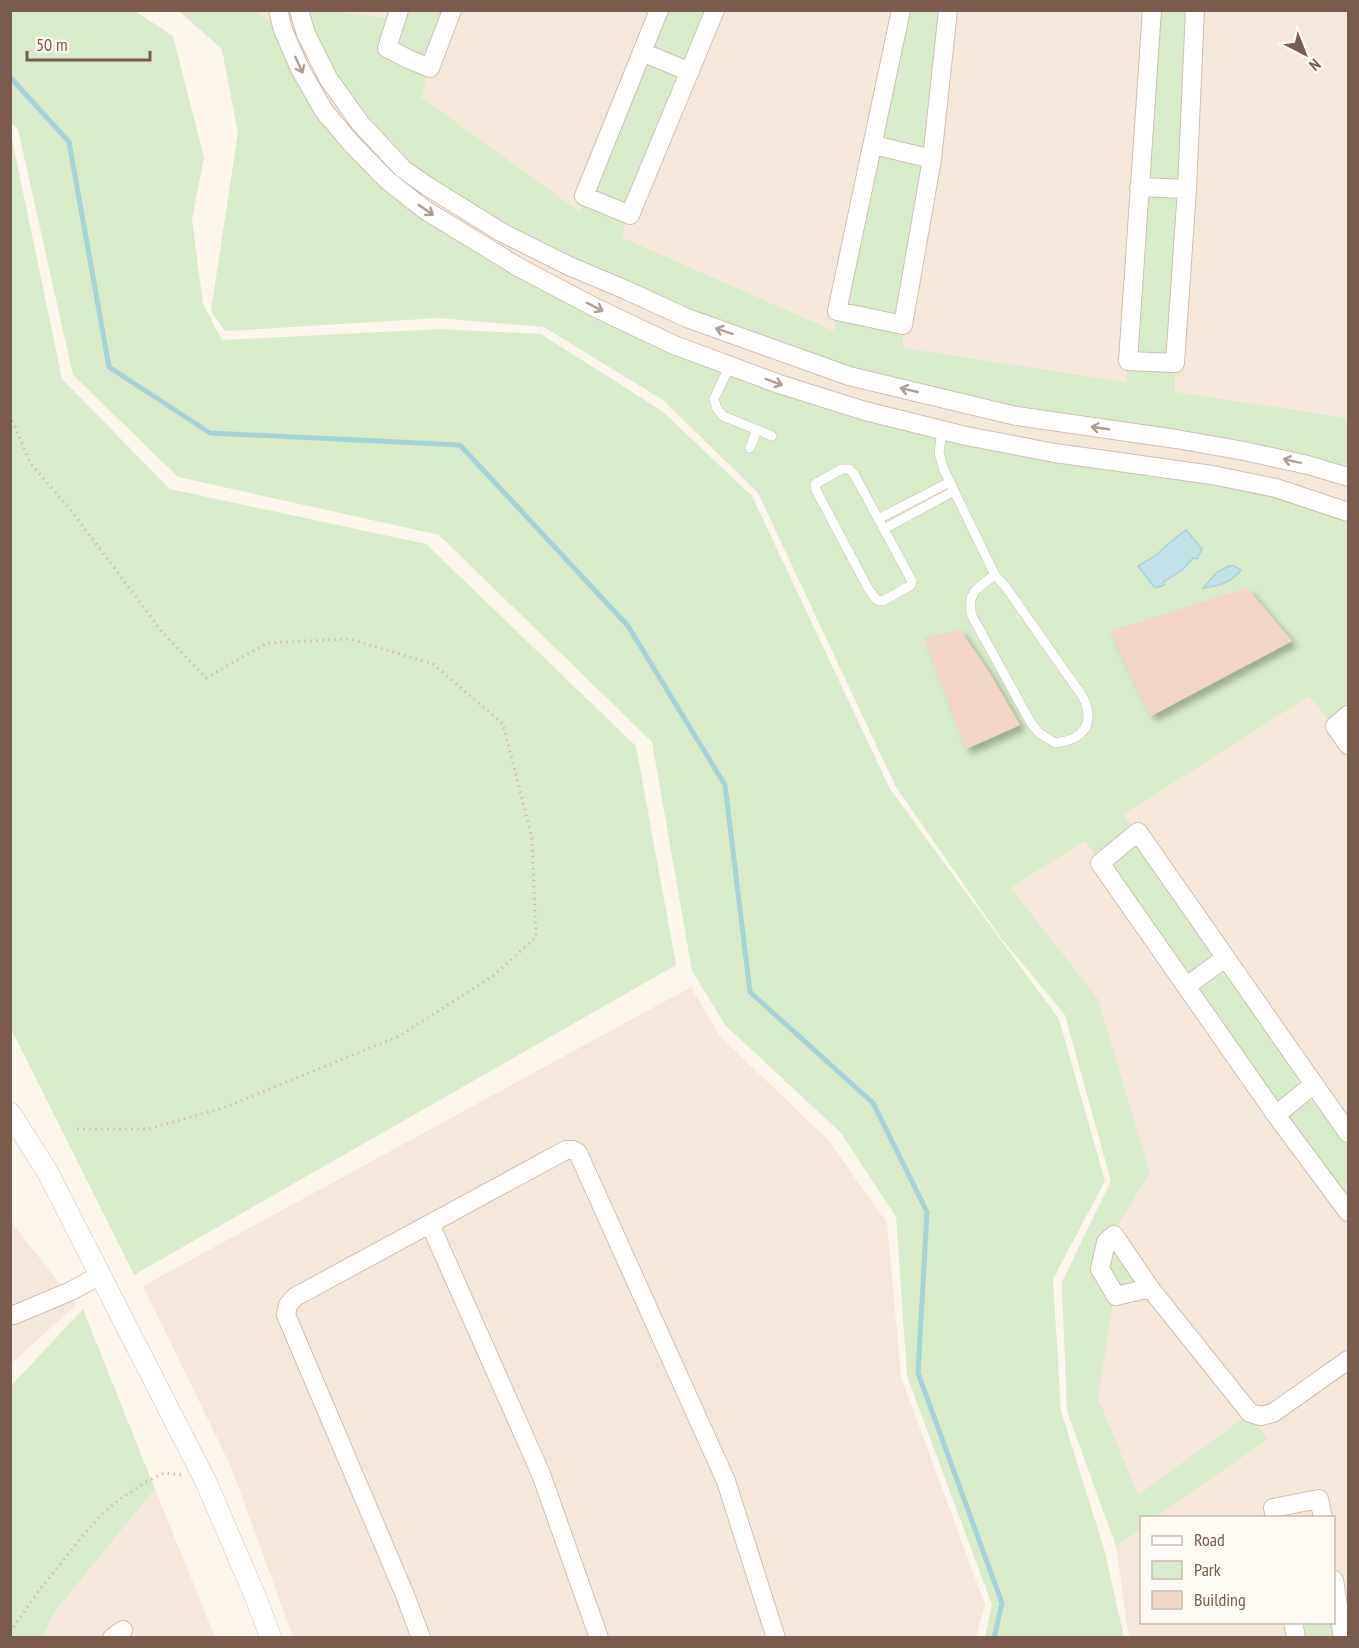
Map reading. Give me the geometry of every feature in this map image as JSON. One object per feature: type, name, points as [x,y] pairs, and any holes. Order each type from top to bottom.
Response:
[{"type":"street","points":[[278,10],[283,30],[300,69],[324,111],[387,180],[425,210],[520,268],[674,345],[780,384],[865,411],[942,430],[1055,453],[1212,475],[1276,488],[1348,512]]},
{"type":"street","points":[[299,10],[306,34],[328,78],[360,123],[403,169],[501,232],[569,266],[687,318],[849,376],[1016,416],[1244,451],[1308,465],[1348,477]]},
{"type":"street","points":[[399,10],[387,48],[430,68],[452,10]]},
{"type":"street","points":[[659,10],[584,196],[630,215],[715,10]]},
{"type":"street","points":[[901,10],[837,311],[903,325],[932,159],[948,10]]},
{"type":"street","points":[[1152,10],[1128,361],[1175,363],[1187,189],[1195,10]]},
{"type":"street","points":[[642,52],[690,72]]},
{"type":"street","points":[[874,145],[932,159]]},
{"type":"street","points":[[1139,187],[1187,189]]},
{"type":"street","points":[[491,250],[501,232]]},
{"type":"street","points":[[1348,715],[1335,726],[1348,745]]},
{"type":"street","points":[[1348,1133],[1138,832],[1100,863],[1276,1115],[1348,1212]]},
{"type":"street","points":[[1187,986],[1225,958]]},
{"type":"street","points":[[1276,1115],[1314,1084]]},
{"type":"street","points":[[10,1113],[47,1171],[203,1475],[271,1638]]},
{"type":"street","points":[[421,1638],[405,1595],[286,1315],[288,1305],[295,1297],[566,1150],[578,1153],[726,1481],[776,1638]]},
{"type":"street","points":[[430,1224],[541,1474],[599,1638]]},
{"type":"street","points":[[10,1315],[71,1291],[100,1275]]},
{"type":"street","points":[[1150,1288],[1250,1413],[1262,1416],[1273,1413],[1348,1360]]},
{"type":"street","points":[[1275,1516],[1273,1508],[1320,1499],[1323,1516]]},
{"type":"street","points":[[1335,1586],[1343,1638]]},
{"type":"lane","points":[[730,365],[714,399],[717,409],[723,416],[772,436]]},
{"type":"lane","points":[[750,448],[757,430]]},
{"type":"lane","points":[[942,430],[939,453],[944,470],[995,575],[1083,697],[1087,706],[1086,726],[1083,733],[1073,740],[1055,743],[1039,733],[1031,723],[972,616],[970,607],[972,594],[995,575]]},
{"type":"lane","points":[[842,469],[849,469],[854,474],[878,519],[912,581],[910,585],[883,601],[877,600],[869,590],[816,490],[815,484],[842,469]]},
{"type":"lane","points":[[878,519],[952,486]]},
{"type":"lane","points":[[884,529],[952,486]]},
{"type":"path","points":[[10,415],[30,463],[70,509],[163,633],[206,678],[267,644],[350,639],[433,664],[503,724],[532,838],[536,937],[493,976],[399,1036],[223,1108],[148,1129],[75,1129]]},
{"type":"path","points":[[10,1632],[78,1541],[111,1506],[146,1482],[164,1473],[203,1475]]},
{"type":"shaded area","points":[[179,11],[1348,11],[1348,1637],[1131,1638],[1128,1632],[1116,1546],[1067,1411],[1062,1282],[1111,1181],[1065,1015],[1001,938],[896,787],[758,492],[663,400],[544,327],[438,318],[225,331],[211,311],[238,133],[222,49]]},
{"type":"shaded area","points":[[691,987],[720,1036],[829,1141],[887,1223],[901,1377],[985,1605],[976,1637],[293,1637],[231,1467],[143,1286]]},
{"type":"shaded area","points":[[10,1220],[76,1305],[11,1364],[10,1364]]},
{"type":"shaded area","points":[[155,1489],[215,1637],[43,1638],[53,1614]]},
{"type":"green space","points":[[10,11],[135,11],[173,36],[204,158],[192,219],[203,304],[222,340],[440,329],[541,334],[662,411],[752,496],[890,789],[1059,1019],[1105,1181],[1053,1279],[1061,1411],[1105,1552],[1124,1637],[985,1637],[992,1605],[907,1376],[896,1217],[841,1133],[726,1026],[692,971],[652,742],[439,535],[178,477],[73,375],[18,130],[11,122]]},
{"type":"green space","points":[[179,11],[257,11],[281,30],[297,70],[384,183],[596,309],[865,413],[1211,476],[1348,513],[1348,712],[1332,724],[1309,696],[1123,815],[1136,831],[1099,858],[1084,841],[1011,888],[1098,999],[1150,1173],[1113,1233],[1104,1241],[1114,1297],[1098,1398],[1138,1495],[1249,1414],[1268,1439],[1157,1516],[1140,1516],[1140,1529],[1116,1546],[1067,1411],[1062,1282],[1111,1181],[1065,1015],[1001,938],[896,787],[758,493],[663,400],[544,327],[438,318],[225,331],[211,311],[238,133],[222,49]]},
{"type":"green space","points":[[301,11],[333,11],[394,19],[385,49],[428,71],[421,97],[580,212],[584,198],[627,217],[621,237],[834,331],[837,312],[903,325],[903,348],[1126,382],[1127,364],[1175,366],[1175,392],[1348,418],[1348,474],[1017,413],[850,373],[745,335],[572,262],[431,182],[387,147],[334,75]]},
{"type":"green space","points":[[402,11],[448,11],[428,63],[391,45]]},
{"type":"green space","points":[[665,11],[709,11],[686,63],[650,49]]},
{"type":"green space","points":[[910,11],[941,11],[926,148],[883,139]]},
{"type":"green space","points":[[1190,11],[1181,182],[1147,181],[1157,13]]},
{"type":"green space","points":[[644,58],[684,74],[627,209],[589,194]]},
{"type":"green space","points":[[10,137],[62,379],[170,489],[426,544],[636,746],[676,965],[134,1275],[11,1029]]},
{"type":"green space","points":[[876,152],[923,165],[896,315],[845,304]]},
{"type":"green space","points":[[1180,195],[1168,356],[1134,357],[1145,196]]},
{"type":"green space","points":[[1137,838],[1219,956],[1189,977],[1107,863]]},
{"type":"green space","points":[[1224,963],[1305,1081],[1277,1105],[1195,987]]},
{"type":"green space","points":[[1313,1090],[1348,1142],[1348,1202],[1284,1116]]},
{"type":"green space","points":[[1109,1245],[1146,1286],[1118,1292],[1103,1270]]},
{"type":"green space","points":[[83,1309],[155,1489],[53,1614],[43,1637],[11,1637],[11,1386]]},
{"type":"green space","points":[[1301,1624],[1335,1624],[1338,1637],[1304,1637]]},
{"type":"water","points":[[1186,530],[1202,549],[1197,559],[1193,558],[1182,570],[1163,582],[1164,585],[1155,588],[1138,566],[1155,556]]},
{"type":"water","points":[[1229,566],[1241,570],[1224,583],[1203,588],[1217,572]]},
{"type":"building","points":[[1247,588],[1292,641],[1151,716],[1110,631]]},
{"type":"building","points":[[960,630],[989,672],[1020,725],[966,749],[924,638]]},
{"type":"waterway","points":[[10,77],[69,142],[109,367],[210,433],[460,445],[628,626],[725,785],[750,992],[873,1103],[927,1212],[918,1373],[1002,1603],[994,1638]]}]
